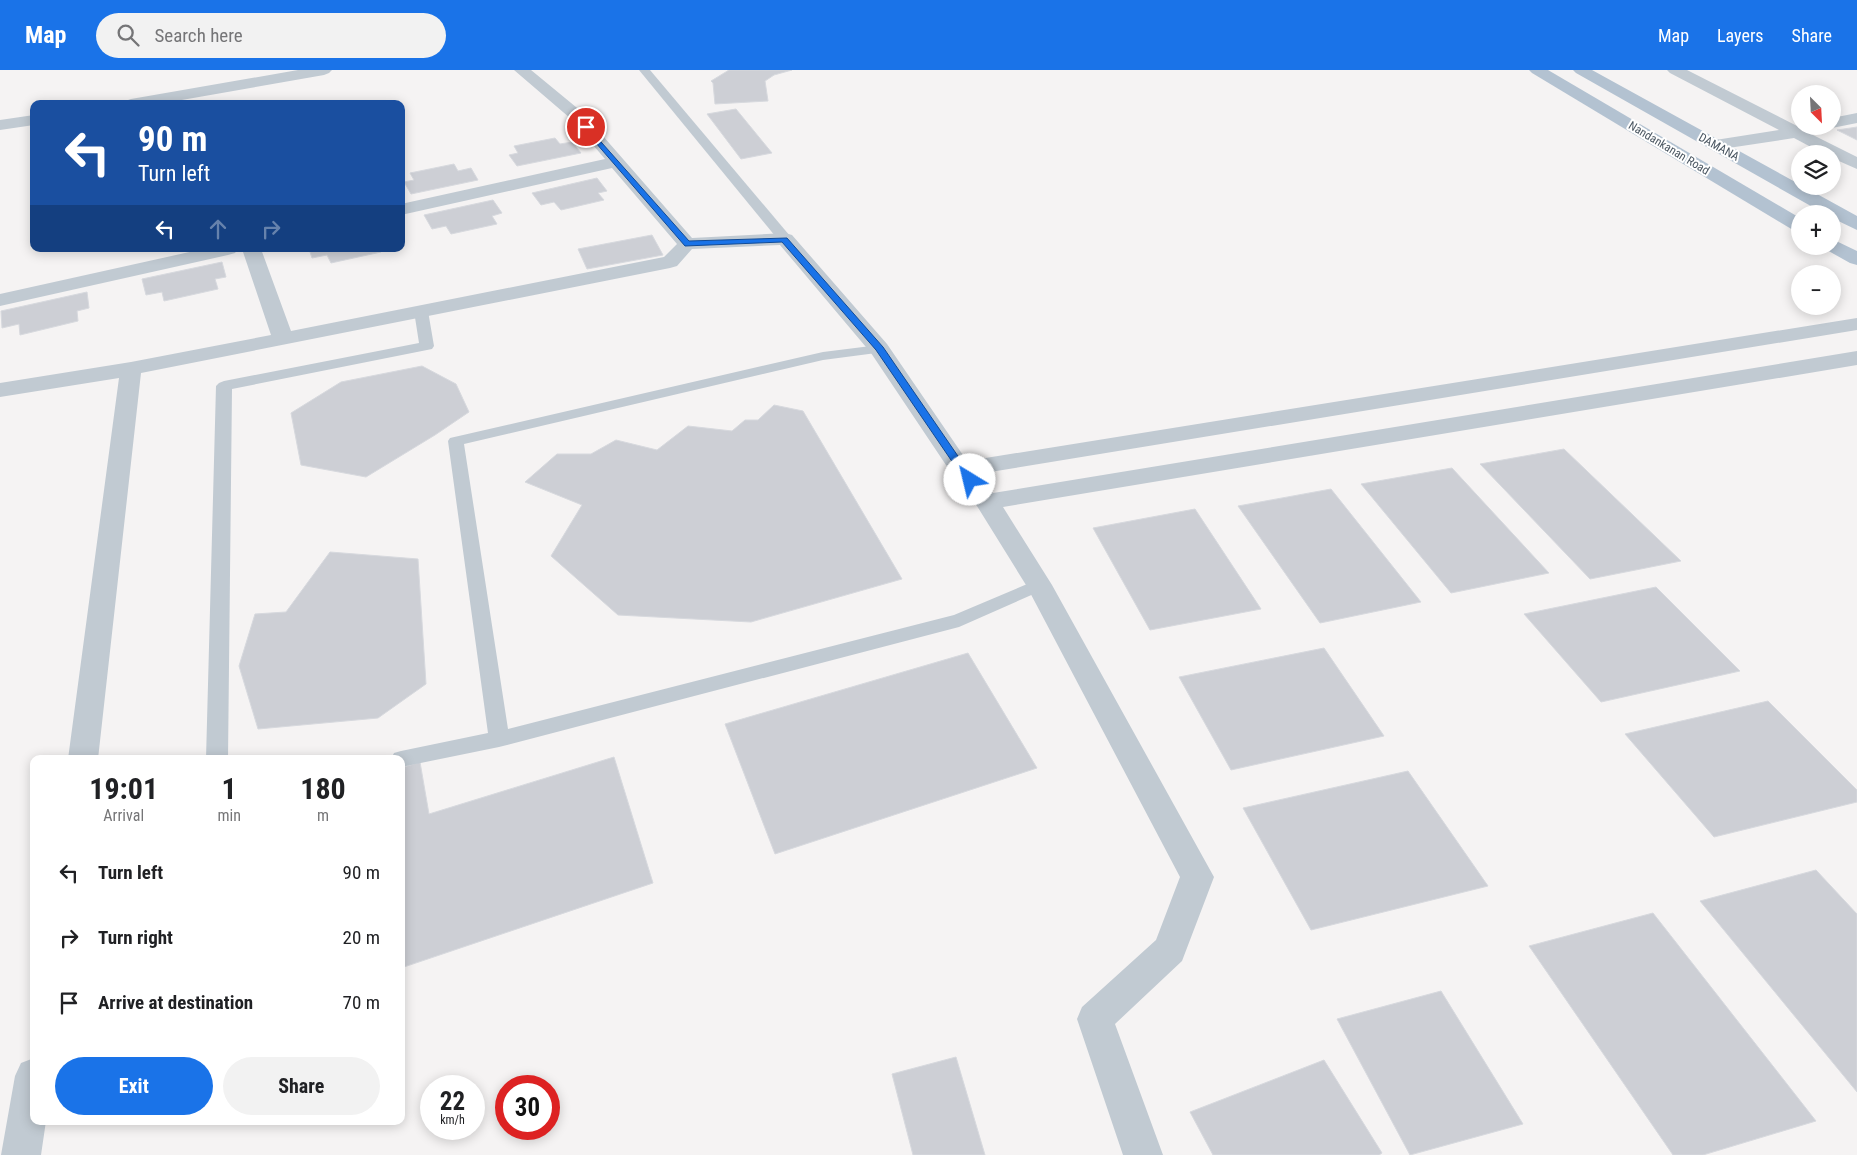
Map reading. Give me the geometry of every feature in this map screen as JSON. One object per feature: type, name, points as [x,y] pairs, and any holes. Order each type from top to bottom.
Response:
[{"type":"main road","name":"Nandankanan Road","points":[[1537,70],[1791,221]]},
{"type":"main road","name":"DAMANA","points":[[1581,70],[1857,224]]},
{"type":"main road","points":[[1841,249],[1857,259]]},
{"type":"street","points":[[177,100],[199,98],[324,70]]},
{"type":"street","points":[[522,70],[576,115],[687,244]]},
{"type":"street","points":[[1675,70],[1791,130]]},
{"type":"street","points":[[1841,121],[1857,118]]},
{"type":"street","points":[[0,125],[30,121]]},
{"type":"street","points":[[1716,145],[1791,135]]},
{"type":"street","points":[[1800,135],[1857,164]]},
{"type":"street","points":[[405,209],[616,162]]},
{"type":"street","points":[[0,390],[131,369],[670,262],[687,244],[784,240],[879,348],[961,469],[987,502],[1039,584],[1197,877],[1170,950],[1095,1019],[1143,1155]]},
{"type":"street","points":[[0,300],[215,252]]},
{"type":"street","points":[[252,252],[282,339]]},
{"type":"street","points":[[961,469],[1857,324]]},
{"type":"street","points":[[987,502],[1857,358]]},
{"type":"street","points":[[83,755],[131,369]]},
{"type":"street","points":[[21,1155],[30,1100]]},
{"type":"lane","points":[[644,70],[784,240]]},
{"type":"lane","points":[[217,755],[224,386],[427,346],[421,311]]},
{"type":"lane","points":[[499,739],[456,441],[823,356],[879,348]]},
{"type":"lane","points":[[405,758],[499,739],[959,620],[1039,584]]},
{"type":"building","points":[[729,70],[792,70],[774,75],[765,81],[768,101],[715,104],[713,83],[711,81]]},
{"type":"building","points":[[736,109],[772,153],[741,159],[707,114]]},
{"type":"building","points":[[1857,127],[1857,140],[1841,132],[1841,129]]},
{"type":"building","points":[[555,138],[560,144],[572,142],[581,153],[517,166],[509,155],[518,153],[514,146]]},
{"type":"building","points":[[454,164],[458,171],[471,168],[478,180],[411,194],[405,184],[405,182],[414,180],[410,173]]},
{"type":"building","points":[[597,178],[607,191],[598,193],[604,200],[561,210],[554,202],[541,205],[532,193]]},
{"type":"building","points":[[493,200],[502,213],[492,216],[497,224],[451,234],[446,226],[432,229],[424,215]]},
{"type":"building","points":[[652,235],[663,255],[587,269],[578,249]]},
{"type":"building","points":[[310,252],[381,252],[331,263],[327,255],[312,258]]},
{"type":"building","points":[[222,262],[226,277],[215,279],[218,289],[164,301],[162,292],[146,295],[142,279]]},
{"type":"building","points":[[87,292],[89,308],[77,311],[78,321],[20,335],[19,324],[2,328],[1,311]]},
{"type":"building","points":[[422,366],[456,384],[469,412],[366,477],[301,465],[291,413],[341,382]]},
{"type":"building","points":[[774,405],[803,411],[902,579],[751,622],[618,615],[551,556],[582,505],[525,482],[557,454],[591,454],[616,440],[657,450],[688,426],[732,431],[745,420],[758,420]]},
{"type":"building","points":[[1564,449],[1681,561],[1590,579],[1480,464]]},
{"type":"building","points":[[1452,468],[1549,573],[1451,593],[1361,484]]},
{"type":"building","points":[[1331,489],[1421,602],[1320,623],[1238,506]]},
{"type":"building","points":[[1195,509],[1261,609],[1150,630],[1093,528]]},
{"type":"building","points":[[330,552],[418,559],[426,684],[378,718],[258,729],[239,666],[255,614],[286,612]]},
{"type":"building","points":[[1656,587],[1740,671],[1601,702],[1524,614]]},
{"type":"building","points":[[1324,648],[1384,736],[1231,770],[1179,677]]},
{"type":"building","points":[[968,653],[1037,768],[775,854],[725,724]]},
{"type":"building","points":[[1768,701],[1857,790],[1857,802],[1714,837],[1625,734]]},
{"type":"building","points":[[614,757],[653,883],[405,967],[405,767],[420,762],[429,814]]},
{"type":"building","points":[[1408,771],[1488,886],[1311,930],[1243,808]]},
{"type":"building","points":[[1816,870],[1857,914],[1857,1092],[1700,901]]},
{"type":"building","points":[[1653,913],[1816,1121],[1703,1155],[1673,1155],[1529,946]]},
{"type":"building","points":[[1441,991],[1523,1124],[1410,1155],[1337,1019]]},
{"type":"building","points":[[956,1057],[985,1155],[913,1155],[892,1074]]},
{"type":"building","points":[[1324,1060],[1382,1153],[1379,1155],[1213,1155],[1190,1112]]},
{"type":"route","points":[[586,127],[687,244],[784,240],[879,348],[970,480]]}]
